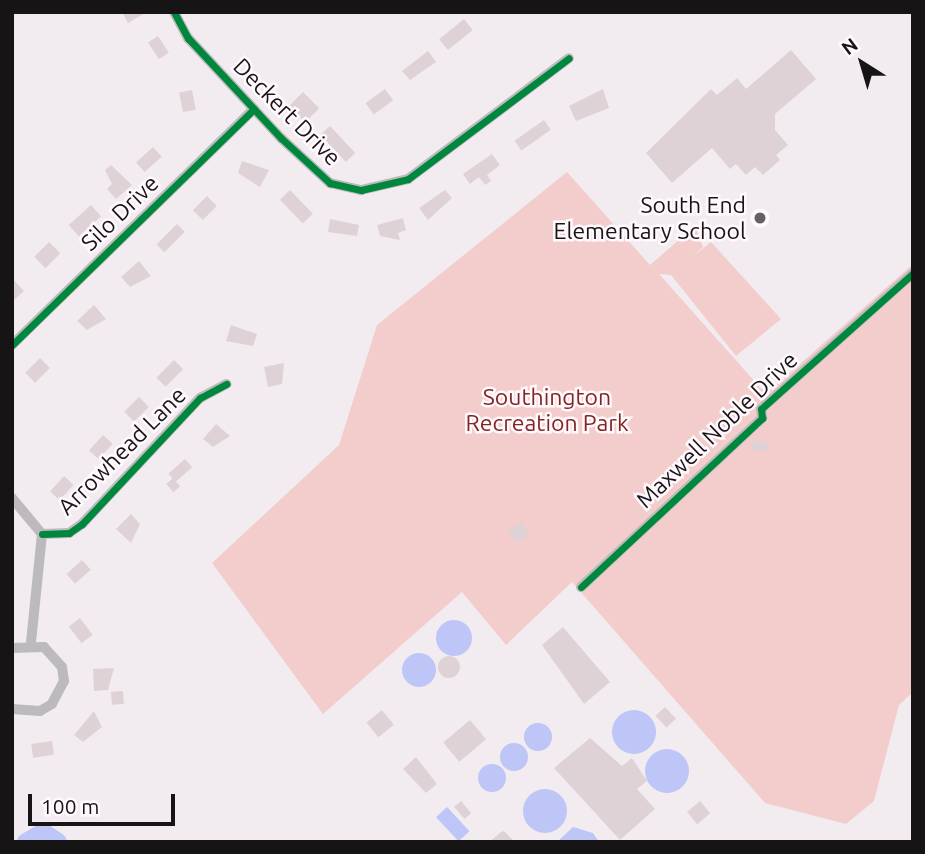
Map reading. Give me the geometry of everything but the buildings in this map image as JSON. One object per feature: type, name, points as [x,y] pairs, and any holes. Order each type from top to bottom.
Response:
[{"type":"street","name":"Deckert Drive","points":[[174,12],[187,38],[254,109],[330,183],[361,190],[408,179],[569,58]]},
{"type":"street","name":"Silo Drive","points":[[12,345],[254,109]]},
{"type":"street","name":"Maxwell Noble Drive","points":[[581,587],[761,418],[761,409],[913,274]]},
{"type":"street","name":"Arrowhead Lane","points":[[42,534],[69,533],[82,524],[200,398],[226,384]]},
{"type":"street","points":[[12,498],[42,534],[31,643]]},
{"type":"street","points":[[12,648],[31,643],[44,647],[62,667],[60,694],[40,711],[12,709]]},
{"type":"green space","name":"Southington Recreation Park","points":[[567,172],[650,265],[695,226],[703,247],[692,257],[711,242],[781,319],[736,356],[671,275],[659,274],[766,394],[913,264],[913,692],[899,705],[874,801],[846,824],[765,803],[572,582],[506,645],[462,592],[323,714],[212,563],[339,445],[377,325]]},
{"type":"water","points":[[454,620],[467,625],[472,638],[467,651],[454,656],[441,651],[436,638],[441,625]]},
{"type":"water","points":[[419,653],[431,658],[436,670],[431,682],[419,687],[407,682],[402,670],[407,658]]},
{"type":"water","points":[[634,710],[650,716],[656,732],[650,748],[634,754],[618,748],[612,732],[618,716]]},
{"type":"water","points":[[538,723],[548,727],[552,737],[548,747],[538,751],[528,747],[524,737],[528,727]]},
{"type":"water","points":[[514,743],[524,747],[528,757],[524,767],[514,771],[504,767],[500,757],[504,747]]},
{"type":"water","points":[[667,749],[682,756],[689,771],[682,786],[667,793],[652,786],[645,771],[652,756]]},
{"type":"water","points":[[492,764],[502,768],[506,778],[502,788],[492,792],[482,788],[478,778],[482,768]]},
{"type":"water","points":[[545,789],[560,796],[567,811],[560,826],[545,833],[530,826],[523,811],[530,796]]},
{"type":"water","points":[[447,807],[470,831],[459,841],[436,817]]},
{"type":"water","points":[[573,827],[593,833],[599,842],[557,842]]},
{"type":"waterway","points":[[26,842],[43,832],[58,842]]},
{"type":"cycle path","points":[[174,12],[188,38],[281,138],[330,183],[361,190],[408,179],[569,58]]},
{"type":"cycle path","points":[[12,345],[254,109]]},
{"type":"cycle path","points":[[581,587],[762,418],[761,409],[913,273]]},
{"type":"cycle path","points":[[42,534],[69,533],[82,524],[200,398],[226,384]]},
{"type":"place","name":"South End Elementary School","points":[[760,218]]}]
